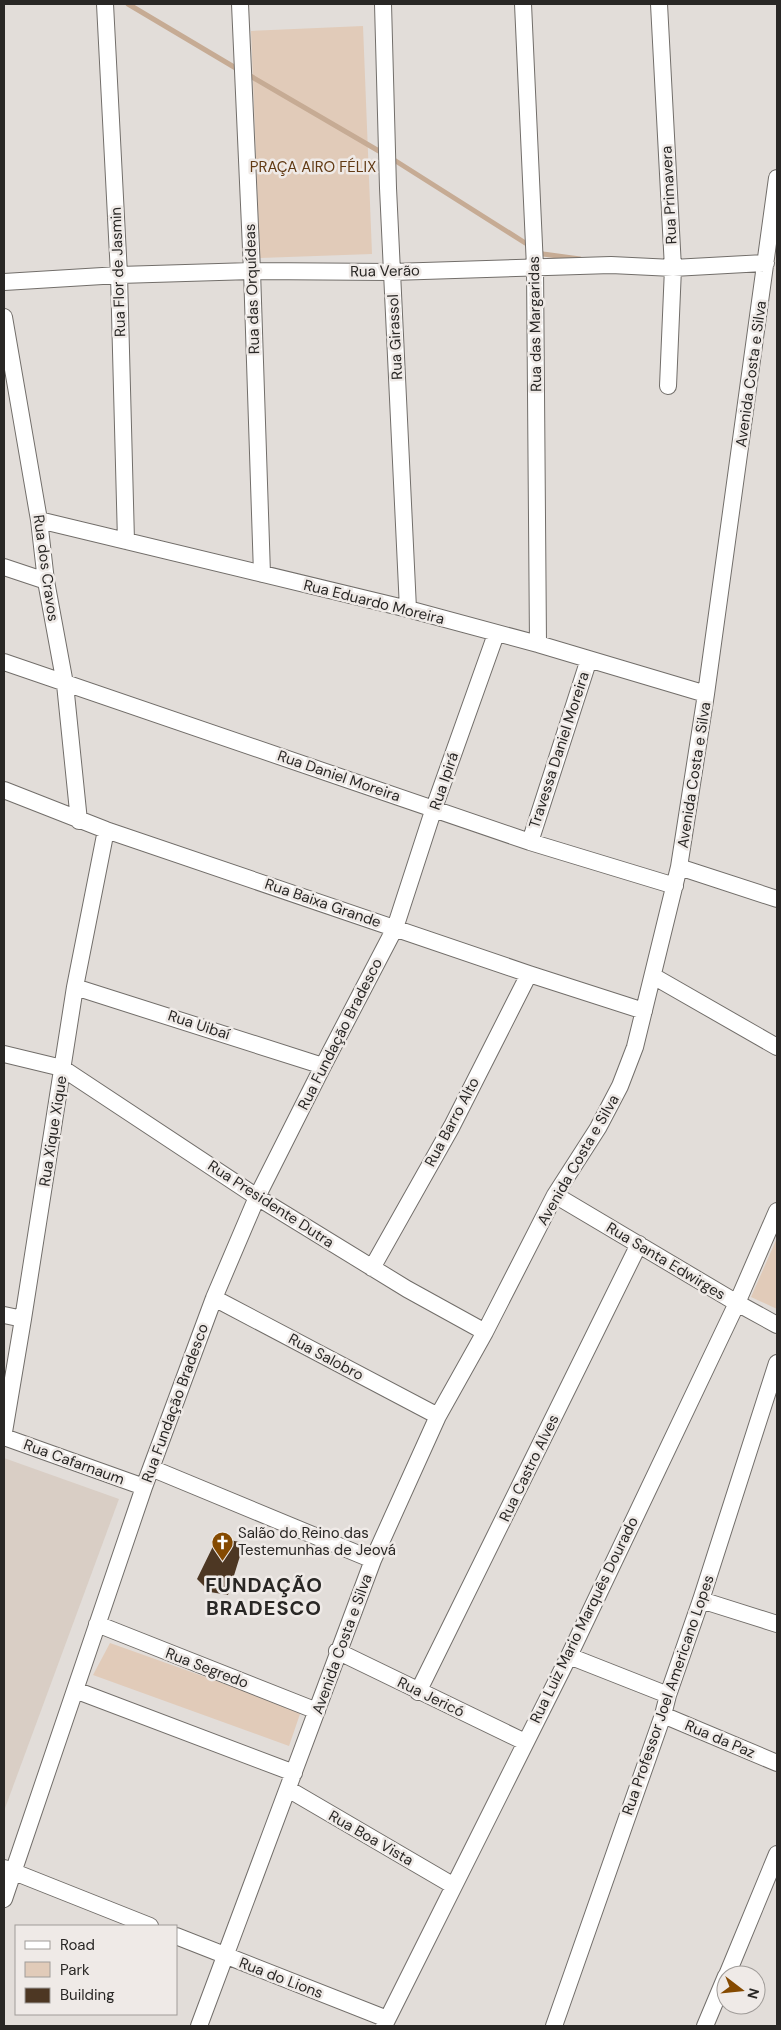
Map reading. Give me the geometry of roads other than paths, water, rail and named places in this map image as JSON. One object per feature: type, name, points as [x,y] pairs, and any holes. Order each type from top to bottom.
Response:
[{"type":"street","name":"Rua das Orquídeas","points":[[240,4],[240,44],[252,271],[262,574]]},
{"type":"street","name":"Rua Girassol","points":[[383,4],[388,188],[408,609]]},
{"type":"street","name":"Rua das Margaridas","points":[[523,4],[535,267],[538,644]]},
{"type":"street","name":"Rua Primavera","points":[[659,4],[674,268],[668,386]]},
{"type":"street","name":"Rua Flor de Jasmin","points":[[105,11],[119,276],[126,540]]},
{"type":"street","name":"Avenida Costa e Silva","points":[[199,2026],[317,1711],[337,1651],[373,1560],[438,1416],[485,1332],[555,1195],[598,1128],[620,1086],[635,1047],[679,867],[706,694],[765,263],[773,244],[777,178]]},
{"type":"street","name":"Rua Verão","points":[[4,282],[252,271],[392,272],[611,265],[674,268],[765,263]]},
{"type":"street","name":"Rua dos Cravos","points":[[4,317],[6,346],[39,520],[46,581],[65,684],[79,821]]},
{"type":"street","name":"Rua Eduardo Moreira","points":[[39,520],[408,609],[538,644],[706,694]]},
{"type":"street","points":[[4,567],[46,581]]},
{"type":"street","name":"Rua Ipirá","points":[[395,928],[434,808],[496,634]]},
{"type":"street","name":"Travessa Daniel Moreira","points":[[530,842],[588,659]]},
{"type":"street","name":"Rua Daniel Moreira","points":[[4,662],[530,842],[675,886]]},
{"type":"street","name":"Rua Baixa Grande","points":[[4,790],[79,821],[529,974],[644,1011]]},
{"type":"street","name":"Rua Xique Xique","points":[[4,1432],[75,986],[106,830]]},
{"type":"street","points":[[679,867],[777,899]]},
{"type":"street","name":"Rua Fundação Bradesco","points":[[4,1899],[8,1870],[75,1690],[144,1487],[214,1298],[258,1197],[323,1066],[395,928]]},
{"type":"street","name":"Rua Barro Alto","points":[[372,1268],[452,1126],[529,974]]},
{"type":"street","points":[[653,976],[777,1047]]},
{"type":"street","name":"Rua Uibaí","points":[[75,986],[323,1066]]},
{"type":"street","name":"Rua Presidente Dutra","points":[[4,1054],[62,1068],[258,1197],[372,1268],[485,1332]]},
{"type":"street","name":"Rua Santa Edwirges","points":[[555,1195],[777,1325]]},
{"type":"street","name":"Rua Luiz Mario Marquês Dourado","points":[[385,2023],[524,1742],[569,1656],[737,1303],[777,1211]]},
{"type":"street","name":"Rua Castro Alves","points":[[418,1692],[639,1244]]},
{"type":"street","name":"Rua Salobro","points":[[214,1298],[438,1416]]},
{"type":"street","points":[[4,1315],[23,1319]]},
{"type":"street","name":"Rua Professor Joel Americano Lopes","points":[[554,2026],[663,1714],[777,1363]]},
{"type":"street","name":"Rua Cafarnaum","points":[[4,1437],[144,1487]]},
{"type":"street","points":[[151,1468],[373,1560]]},
{"type":"street","points":[[700,1600],[777,1624]]},
{"type":"street","name":"Rua Segredo","points":[[97,1624],[317,1711]]},
{"type":"street","name":"Rua Jericó","points":[[337,1651],[524,1742]]},
{"type":"street","points":[[569,1656],[668,1695]]},
{"type":"street","points":[[75,1690],[294,1773]]},
{"type":"street","name":"Rua da Paz","points":[[663,1714],[777,1763]]},
{"type":"street","name":"Rua Boa Vista","points":[[288,1789],[454,1886]]},
{"type":"street","points":[[731,1965],[777,1854]]},
{"type":"street","points":[[8,1870],[147,1925]]},
{"type":"street","name":"Rua do Lions","points":[[178,1937],[385,2023]]},
{"type":"street","points":[[705,2026],[716,2000]]},
{"type":"waterway","points":[[128,4],[239,70]]},
{"type":"waterway","points":[[247,74],[384,154]]},
{"type":"waterway","points":[[391,158],[530,246]]},
{"type":"waterway","points":[[537,251],[543,254],[580,259]]},
{"type":"place","name":"Salão do Reino das Testemunhas de Jeová","points":[[222,1561]]},
{"type":"district","name":"FUNDAÇÃO BRADESCO","points":[[264,1596]]},
{"type":"park label","name":"PRAÇA AIRO FÉLIX","points":[[313,167]]}]
